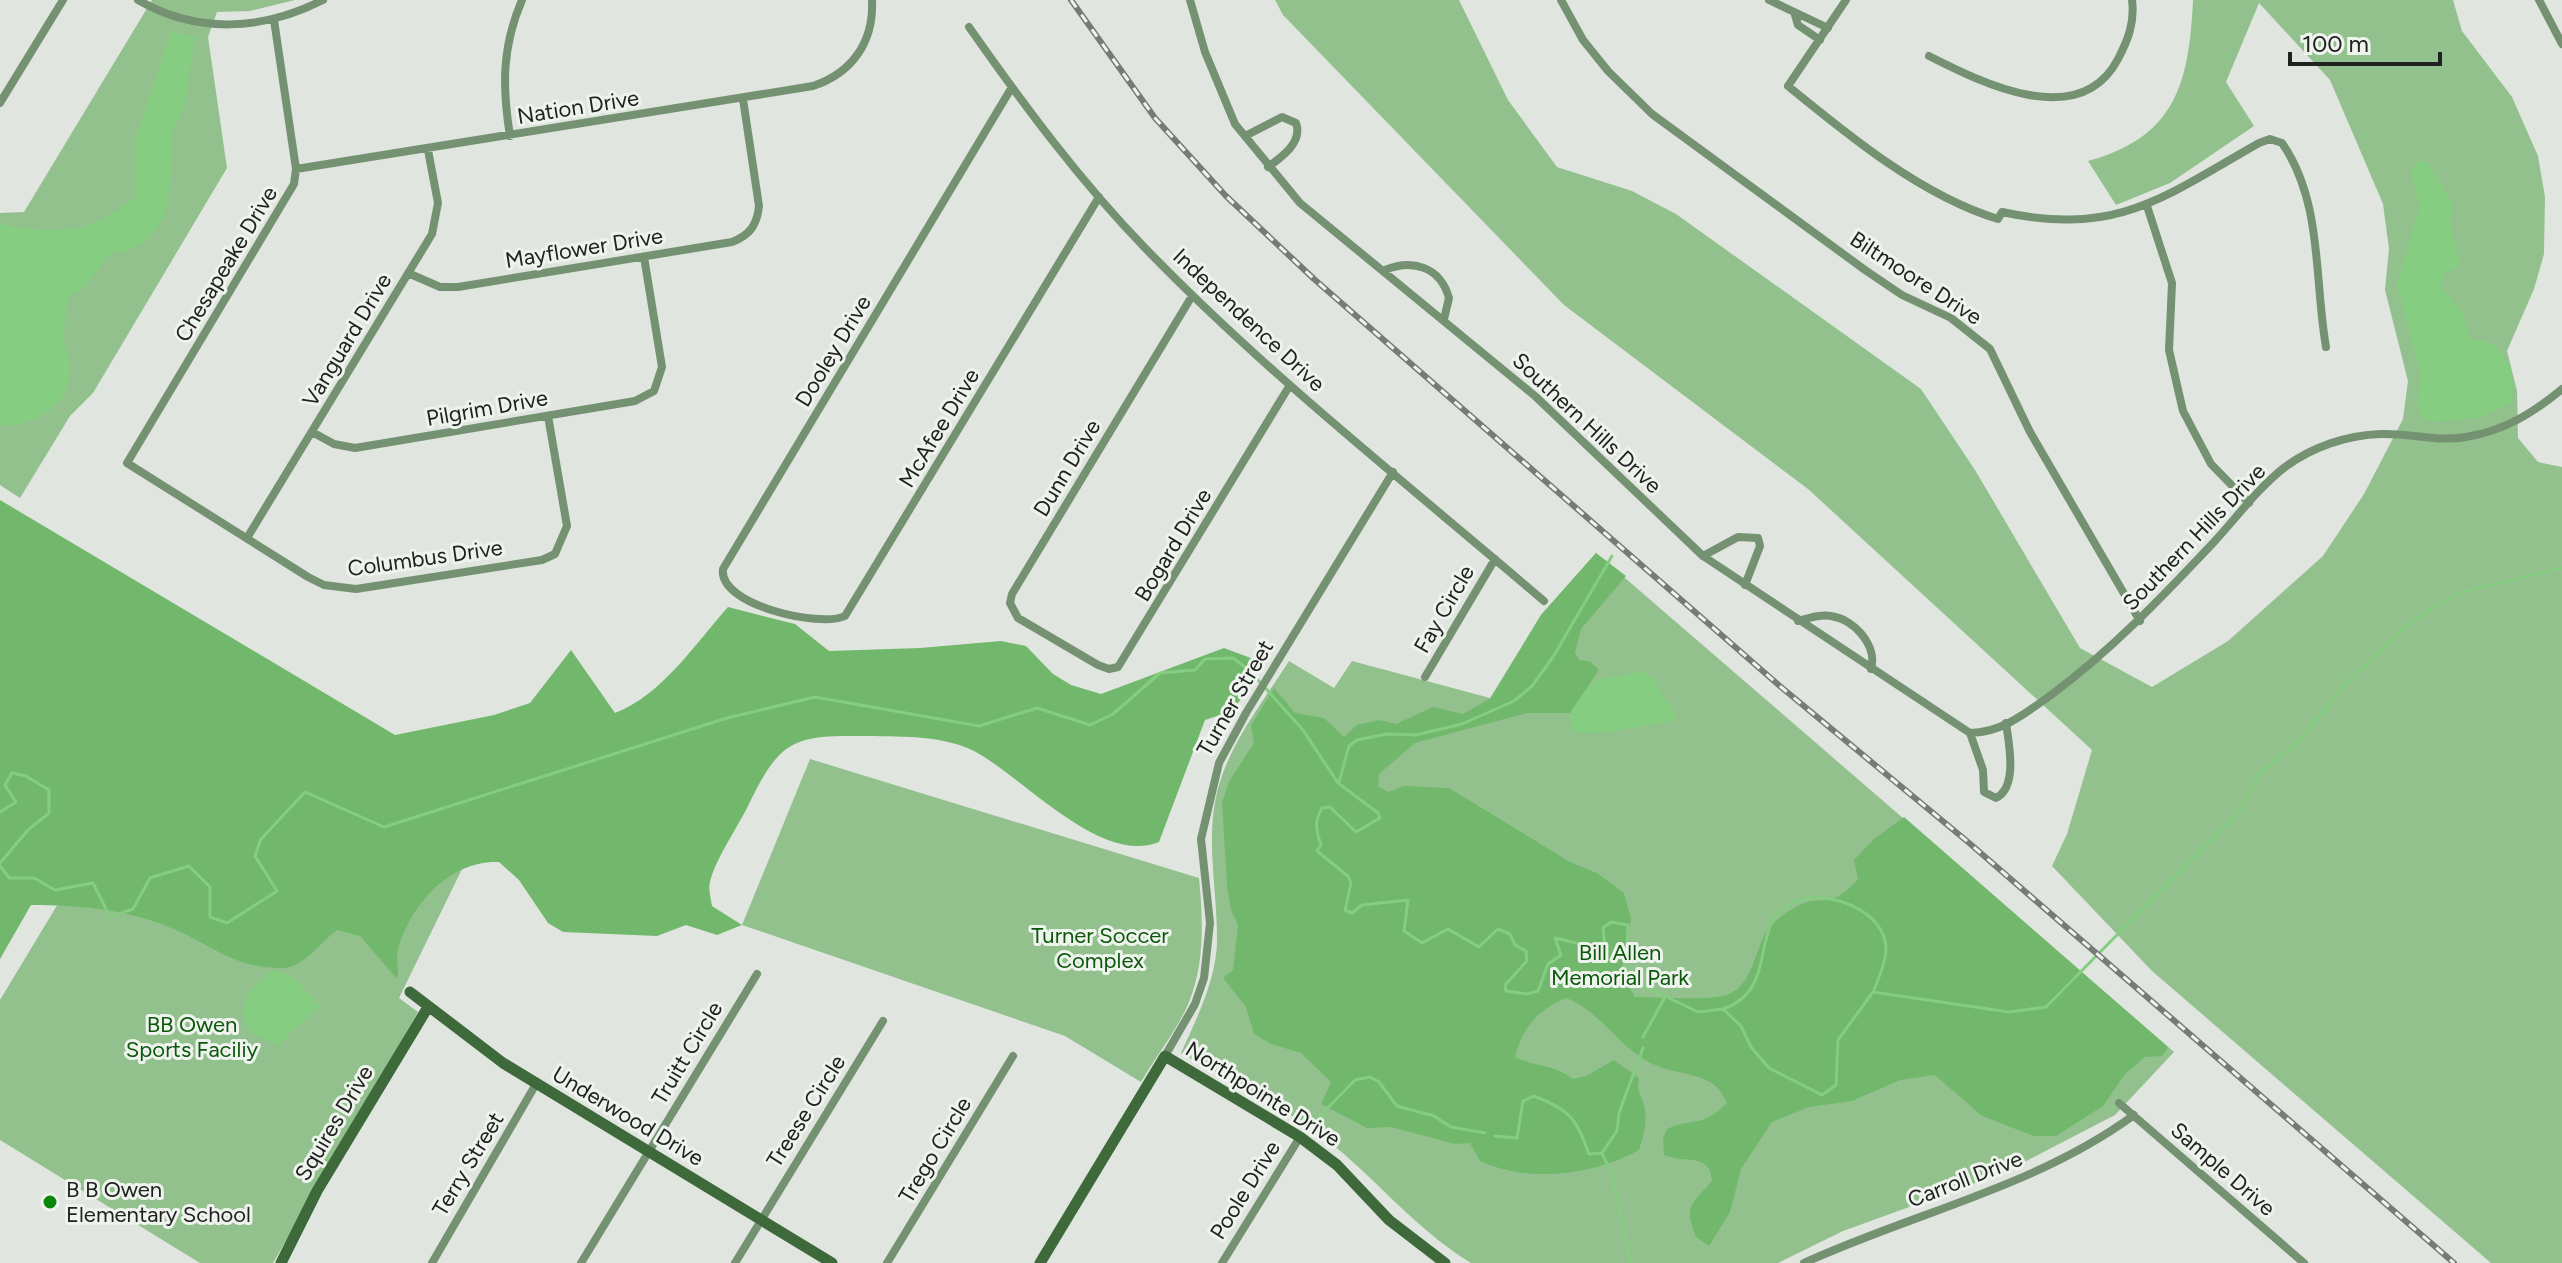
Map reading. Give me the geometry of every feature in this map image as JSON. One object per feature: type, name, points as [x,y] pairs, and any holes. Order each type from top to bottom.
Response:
[{"type":"street","points":[[0,103],[63,0]]},
{"type":"street","points":[[138,0],[186,23],[274,20],[323,0]]},
{"type":"street","points":[[510,136],[504,61],[509,31],[522,0]]},
{"type":"street","name":"Nation Drive","points":[[296,169],[743,99],[830,80],[857,57],[870,30],[872,0]]},
{"type":"street","name":"Southern Hills Drive","points":[[1190,0],[1220,93],[1245,136],[1300,203],[1535,396],[1703,556],[1970,733],[1984,732],[2006,723],[2062,686],[2140,621],[2285,467],[2322,445],[2382,434],[2444,439],[2490,432],[2519,421],[2562,389]]},
{"type":"street","name":"Biltmoore Drive","points":[[1561,0],[1583,40],[1608,71],[1652,114],[1877,278],[1902,295],[1951,318],[1990,349],[2030,432],[2140,621]]},
{"type":"street","points":[[1769,0],[1795,15],[1805,16],[1828,28]]},
{"type":"street","points":[[1846,0],[1788,86],[1917,182],[1978,213],[1998,219],[2002,212],[2052,220],[2120,215],[2147,206],[2259,143],[2270,139],[2282,143],[2304,183],[2312,221],[2326,347]]},
{"type":"street","points":[[1929,56],[1968,76],[2033,96],[2064,97],[2097,83],[2113,69],[2131,28],[2132,0]]},
{"type":"street","points":[[2539,0],[2562,44]]},
{"type":"street","points":[[1795,15],[1798,25],[1820,40]]},
{"type":"street","name":"Chesapeake Drive","points":[[127,463],[288,199],[296,169],[274,20]]},
{"type":"street","name":"Independence Drive","points":[[969,27],[1099,197],[1192,296],[1290,385],[1544,601]]},
{"type":"street","name":"Dooley Drive","points":[[776,610],[740,597],[726,588],[723,569],[1012,87]]},
{"type":"street","name":"Mayflower Drive","points":[[408,273],[440,287],[458,287],[732,242],[751,231],[758,219],[743,99]]},
{"type":"street","points":[[1245,136],[1273,119],[1286,117],[1295,121],[1297,136],[1287,152],[1268,167]]},
{"type":"street","name":"Vanguard Drive","points":[[247,538],[432,234],[437,217],[428,150]]},
{"type":"street","name":"McAfee Drive","points":[[776,610],[835,621],[852,607],[1099,197]]},
{"type":"street","points":[[2147,206],[2172,283],[2169,350],[2183,411],[2211,464],[2249,503]]},
{"type":"street","name":"Pilgrim Drive","points":[[312,432],[334,444],[355,448],[635,401],[654,391],[662,367],[644,257]]},
{"type":"street","points":[[1385,270],[1409,264],[1435,274],[1449,298],[1444,319]]},
{"type":"street","name":"Dunn Drive","points":[[1060,642],[1018,618],[1010,603],[1012,594],[1192,296]]},
{"type":"street","name":"Bogard Drive","points":[[1060,642],[1109,669],[1124,661],[1290,385]]},
{"type":"street","name":"Columbus Drive","points":[[127,463],[308,577],[340,588],[542,560],[555,554],[567,526],[548,416]]},
{"type":"street","name":"Turner Street","points":[[1040,1263],[1195,1004],[1204,978],[1210,923],[1202,862],[1204,818],[1219,763],[1246,713],[1393,472]]},
{"type":"street","points":[[1703,556],[1738,537],[1758,538],[1760,546],[1745,585]]},
{"type":"street","name":"Fay Circle","points":[[1425,677],[1495,559]]},
{"type":"street","points":[[1798,621],[1832,616],[1852,625],[1870,648],[1871,669]]},
{"type":"street","points":[[1970,733],[1983,770],[1984,792],[1996,798],[2006,789],[2010,763],[2006,723]]},
{"type":"street","name":"Truitt Circle","points":[[581,1263],[757,974]]},
{"type":"street","name":"Underwood Drive","points":[[410,992],[482,1049],[536,1084],[832,1263]]},
{"type":"street","name":"Squires Drive","points":[[281,1263],[317,1191],[428,1007]]},
{"type":"street","name":"Treese Circle","points":[[735,1263],[883,1021]]},
{"type":"street","name":"Trego Circle","points":[[887,1263],[1013,1056]]},
{"type":"street","name":"Northpointe Drive","points":[[1165,1056],[1300,1137],[1337,1165],[1398,1228],[1445,1263]]},
{"type":"street","name":"Terry Street","points":[[432,1263],[536,1084]]},
{"type":"street","name":"Sample Drive","points":[[2119,1103],[2304,1263]]},
{"type":"street","name":"Carroll Drive","points":[[1804,1263],[1859,1238],[2004,1186],[2065,1157],[2134,1115]]},
{"type":"street","name":"Poole Drive","points":[[1222,1263],[1300,1137]]},
{"type":"green space","points":[[152,0],[295,0],[250,11],[217,12],[208,37],[227,168],[93,393],[70,416],[20,498],[0,485],[0,213],[24,212]]},
{"type":"green space","points":[[1275,0],[1459,0],[1508,100],[1557,167],[1632,191],[1676,214],[1921,389],[1975,470],[2080,648],[2152,687],[2228,641],[2323,556],[2364,494],[2403,419],[2408,381],[2385,290],[2389,249],[2383,204],[2330,80],[2259,3],[2226,82],[2254,126],[2170,183],[2116,205],[2088,161],[2118,151],[2141,137],[2159,121],[2172,103],[2187,57],[2193,0],[2453,0],[2462,31],[2512,97],[2538,156],[2545,197],[2544,254],[2534,289],[2507,351],[2517,391],[2518,438],[2538,462],[2562,467],[2562,1263],[2491,1263],[2152,971],[2052,866],[2067,834],[2092,750],[1808,489],[1564,305],[1283,15]]},
{"type":"green space","points":[[0,500],[395,735],[494,715],[530,703],[571,650],[615,713],[632,705],[663,681],[728,607],[795,624],[829,651],[1001,641],[1026,646],[1053,674],[1071,685],[1101,694],[1224,648],[1264,663],[1233,711],[1205,720],[1159,842],[1136,846],[1112,841],[1088,830],[993,763],[961,746],[918,738],[837,736],[802,741],[779,755],[769,768],[721,854],[709,885],[712,906],[742,925],[717,935],[686,925],[657,936],[563,932],[548,923],[519,880],[499,862],[464,868],[435,888],[423,901],[412,916],[398,949],[397,979],[360,936],[337,930],[298,964],[283,968],[265,967],[236,960],[184,933],[152,921],[101,909],[66,906],[31,905],[0,959]]},
{"type":"green space","name":"Bill Allen Memorial Park","points":[[1596,553],[2174,1052],[2115,1115],[2003,1173],[1843,1231],[1778,1263],[1471,1263],[1421,1225],[1326,1139],[1286,1112],[1181,1053],[1194,1026],[1214,967],[1217,920],[1212,835],[1220,783],[1226,764],[1245,728],[1289,661],[1334,688],[1352,661],[1490,698],[1541,615]]},
{"type":"green space","points":[[1596,553],[1626,576],[1581,629],[1575,652],[1579,660],[1591,662],[1599,670],[1570,713],[1527,713],[1415,743],[1379,774],[1378,786],[1388,792],[1404,786],[1449,788],[1570,862],[1597,873],[1624,893],[1631,919],[1622,967],[1624,979],[1635,997],[1706,998],[1728,995],[1737,989],[1749,973],[1771,926],[1804,903],[1832,899],[1847,890],[1858,879],[1854,860],[1874,839],[1904,817],[2168,1047],[2162,1056],[2145,1057],[2125,1074],[2103,1106],[2056,1136],[2034,1136],[1982,1116],[1935,1075],[1900,1080],[1852,1101],[1809,1107],[1772,1122],[1741,1169],[1730,1212],[1709,1246],[1696,1237],[1690,1211],[1695,1200],[1712,1181],[1710,1172],[1702,1162],[1664,1155],[1663,1139],[1667,1129],[1704,1119],[1718,1111],[1727,1103],[1721,1092],[1696,1076],[1665,1069],[1643,1058],[1590,1012],[1566,998],[1533,1021],[1522,1037],[1515,1057],[1558,1070],[1573,1079],[1586,1076],[1614,1060],[1639,1078],[1638,1088],[1645,1115],[1643,1135],[1639,1150],[1621,1159],[1560,1174],[1519,1172],[1480,1161],[1470,1143],[1455,1144],[1391,1127],[1367,1128],[1321,1104],[1331,1082],[1301,1053],[1271,1044],[1254,1034],[1246,1007],[1223,978],[1233,970],[1238,925],[1231,910],[1227,885],[1222,802],[1230,780],[1254,743],[1251,725],[1274,688],[1295,713],[1324,718],[1344,737],[1357,725],[1379,720],[1396,724],[1433,707],[1463,714],[1491,698],[1541,615]]},
{"type":"green space","name":"BB Owen Sports Faciliy","points":[[211,650],[487,818],[399,998],[418,1012],[273,1263],[200,1263],[0,1140],[0,1000]]},
{"type":"green space","name":"Turner Soccer Complex","points":[[810,759],[1199,878],[1202,940],[1194,987],[1179,1022],[1141,1082],[1065,1036],[742,925]]},
{"type":"shaded area","points":[[171,32],[195,37],[184,108],[172,133],[170,186],[164,218],[145,242],[127,251],[111,253],[85,286],[67,299],[64,338],[70,369],[64,394],[57,404],[37,418],[0,426],[0,224],[72,229],[103,219],[135,197],[135,140]]},
{"type":"shaded area","points":[[2420,161],[2428,163],[2453,206],[2450,224],[2460,265],[2445,273],[2440,286],[2463,313],[2469,339],[2487,342],[2496,348],[2510,370],[2513,387],[2511,403],[2481,417],[2433,422],[2423,418],[2417,407],[2421,376],[2397,284],[2420,207],[2411,175],[2414,165]]},
{"type":"shaded area","points":[[1643,671],[1655,679],[1676,716],[1673,721],[1604,733],[1576,733],[1572,730],[1570,713],[1594,683]]},
{"type":"shaded area","points":[[274,970],[291,975],[320,1006],[280,1047],[251,1031],[244,1013],[253,988]]},
{"type":"waterway","points":[[1339,782],[1349,746],[1357,740],[1386,734],[1416,735],[1462,724],[1514,701],[1532,686],[1553,657],[1612,556]]},
{"type":"waterway","points":[[0,866],[9,878],[34,878],[55,890],[93,883],[110,917],[133,909],[150,878],[189,866],[210,887],[210,917],[227,923],[277,891],[255,856],[261,839],[305,792],[384,827],[727,718],[815,697],[979,726],[1037,708],[1090,725],[1113,714],[1160,673],[1195,670],[1205,659],[1233,658],[1251,672],[1303,730],[1338,783],[1378,813],[1380,818],[1356,832],[1330,807],[1322,808],[1318,817],[1317,831],[1321,845],[1317,851],[1348,876],[1351,883],[1345,910],[1352,913],[1362,905],[1408,900],[1404,931],[1422,943],[1448,929],[1479,947],[1498,929],[1510,934],[1515,945],[1526,951],[1527,961],[1505,985],[1506,991],[1527,994],[1538,991],[1548,964],[1561,955],[1555,938],[1576,943],[1596,955],[1605,947],[1603,928],[1611,922],[1628,925],[1625,977],[1698,1012],[1723,1009],[1741,1026],[1751,1047],[1769,1068],[1822,1095],[1836,1085],[1838,1040],[1873,992],[2009,1012],[2046,1007],[2242,808],[2259,774],[2301,739],[2345,684],[2411,622],[2458,593],[2562,568]]},
{"type":"waterway","points":[[0,812],[16,802],[5,785],[12,773],[26,776],[49,790],[49,813],[28,830],[0,863]]},
{"type":"waterway","points":[[1723,1009],[1741,1000],[1752,987],[1770,926],[1778,913],[1792,903],[1805,899],[1836,900],[1866,914],[1877,924],[1884,937],[1886,951],[1873,992]]},
{"type":"waterway","points":[[1643,1037],[1664,999]]},
{"type":"waterway","points":[[1495,1136],[1517,1138],[1523,1101],[1534,1096],[1556,1106],[1570,1117],[1589,1154],[1602,1153],[1617,1131],[1619,1113],[1643,1048]]},
{"type":"waterway","points":[[1311,1125],[1355,1080],[1370,1077],[1379,1082],[1397,1106],[1434,1116],[1451,1127],[1485,1133]]},
{"type":"waterway","points":[[1602,1153],[1612,1175],[1631,1263]]},
{"type":"railway","points":[[1071,0],[1155,118],[1226,196],[1314,279],[1781,687],[1968,842],[2454,1263]]},
{"type":"place","name":"B B Owen Elementary School","points":[[50,1202]]}]
